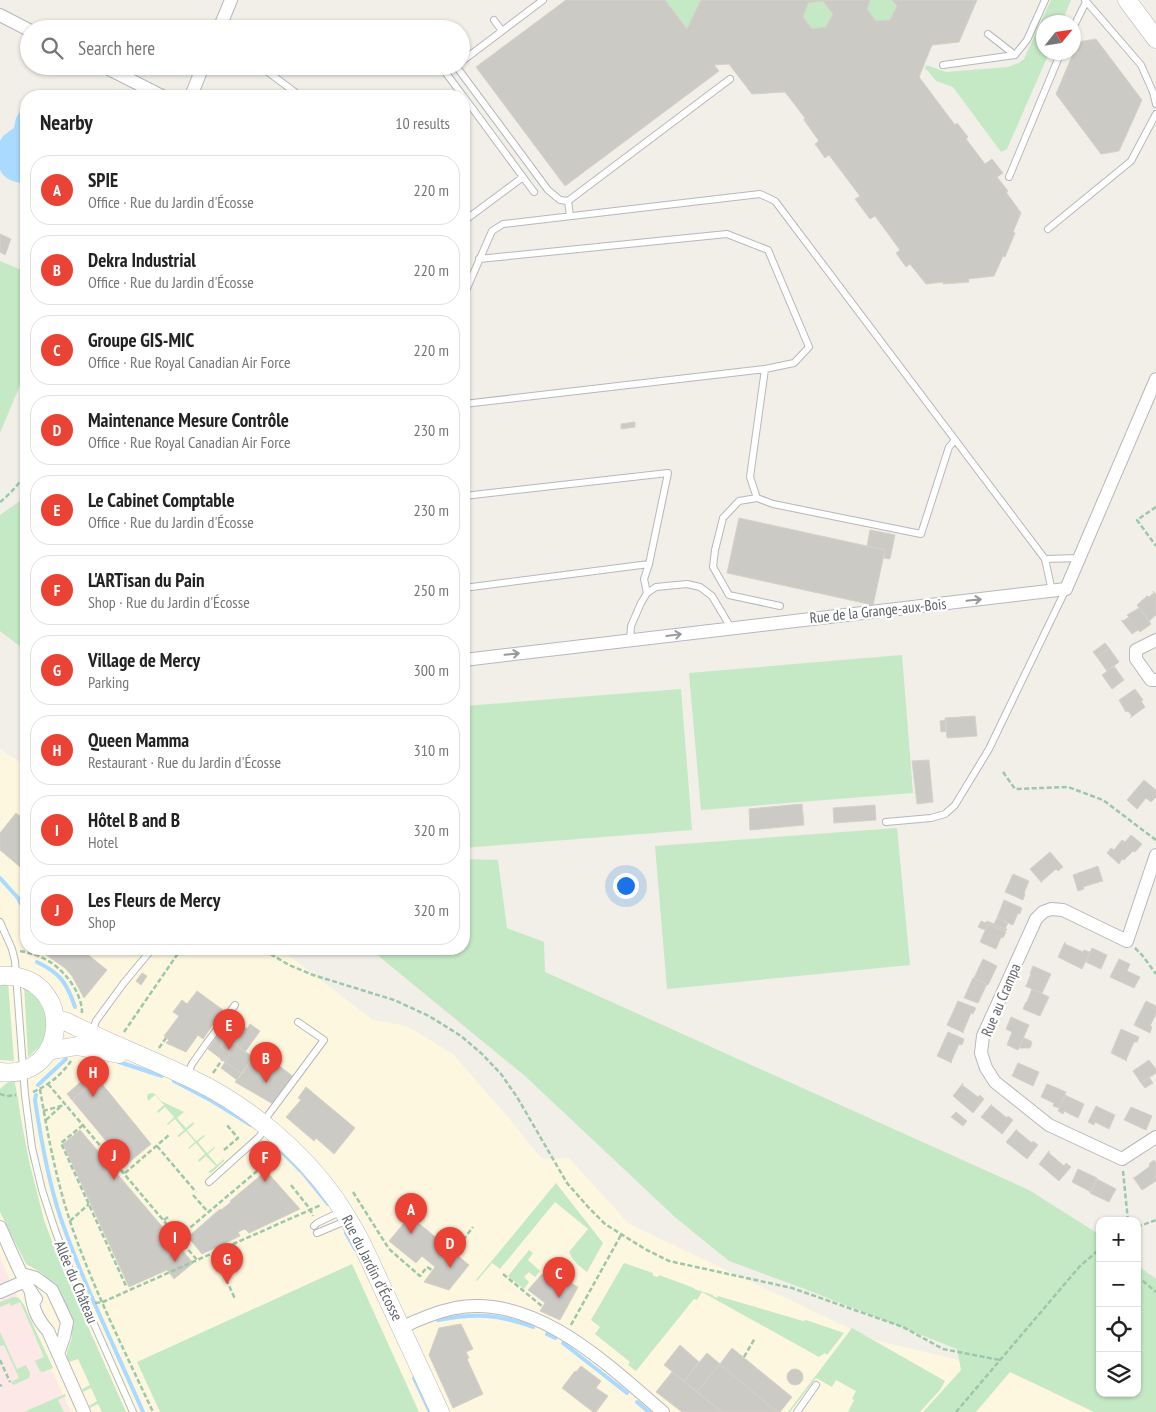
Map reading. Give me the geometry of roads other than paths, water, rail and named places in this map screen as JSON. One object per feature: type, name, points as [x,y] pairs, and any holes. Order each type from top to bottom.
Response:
[{"type":"street","points":[[223,20],[232,0]]},
{"type":"street","points":[[1127,0],[1156,39]]},
{"type":"street","points":[[0,15],[20,25]]},
{"type":"street","points":[[120,75],[150,90]]},
{"type":"street","points":[[193,90],[199,75]]},
{"type":"street","points":[[1066,589],[1156,379]]},
{"type":"street","name":"Rue de la Grange-aux-Bois","points":[[470,659],[1066,589]]},
{"type":"street","points":[[1156,640],[1136,650],[1136,659],[1152,680],[1156,680]]},
{"type":"street","name":"Rue au Crampa","points":[[1156,856],[1127,941],[1063,910],[1051,909],[1043,912],[1036,919],[983,1036],[981,1053],[986,1068],[995,1082],[1049,1125],[1122,1159],[1156,1137]]},
{"type":"street","points":[[8,976],[32,982],[39,987],[50,1001],[56,1019],[53,1041],[41,1060],[32,1066],[8,1075]]},
{"type":"street","name":"Rue du Jardin d'Écosse","points":[[56,1019],[67,1022],[90,1041],[155,1056]]},
{"type":"street","name":"Rue du Jardin d'Écosse","points":[[48,1051],[77,1046],[90,1041],[116,1044],[155,1056],[234,1103],[265,1124],[312,1170],[346,1215],[363,1246],[440,1412]]},
{"type":"street","name":"Allée du Château","points":[[0,1226],[27,1277],[31,1293],[40,1304],[46,1318],[48,1331],[84,1412]]},
{"type":"street","points":[[0,1292],[27,1277]]},
{"type":"street","name":"Allée du Château","points":[[27,1277],[46,1294],[60,1324],[64,1337],[58,1354]]},
{"type":"street","points":[[401,1328],[436,1313],[457,1308],[480,1306],[524,1313],[566,1335],[593,1354],[663,1412]]},
{"type":"lane","points":[[470,55],[543,0]]},
{"type":"lane","points":[[943,65],[1016,55],[1027,40],[1045,0]]},
{"type":"lane","points":[[1079,15],[1086,1],[1141,65],[1153,92],[1156,104]]},
{"type":"lane","points":[[494,20],[502,31]]},
{"type":"lane","points":[[988,34],[1016,55]]},
{"type":"lane","points":[[1009,176],[1058,60]]},
{"type":"lane","points":[[272,75],[292,90]]},
{"type":"lane","points":[[448,75],[459,90]]},
{"type":"lane","points":[[463,75],[548,190],[560,200],[568,201],[730,80]]},
{"type":"lane","points":[[470,105],[534,192]]},
{"type":"lane","points":[[1048,229],[1131,161],[1156,114]]},
{"type":"lane","points":[[470,217],[523,177]]},
{"type":"lane","points":[[470,282],[492,231],[503,224],[760,194],[775,201],[1045,559],[1052,591]]},
{"type":"lane","points":[[568,201],[570,216]]},
{"type":"lane","points":[[470,403],[765,370],[794,363],[810,347],[768,250],[727,234],[480,259]]},
{"type":"lane","points":[[758,498],[750,477],[765,370]]},
{"type":"lane","points":[[780,606],[729,595],[713,567],[723,518],[739,501],[758,498],[773,504],[921,534],[949,447],[955,440]]},
{"type":"lane","points":[[470,495],[668,473],[649,564],[644,579],[647,593]]},
{"type":"lane","points":[[1045,559],[1080,558]]},
{"type":"lane","points":[[470,587],[649,564]]},
{"type":"lane","points":[[630,641],[631,626],[641,603],[647,593],[656,587],[687,584],[700,587],[712,596],[731,628]]},
{"type":"lane","points":[[886,822],[932,818],[945,814],[955,805],[989,749],[1066,589]]},
{"type":"lane","name":"Allée du Château","points":[[0,922],[12,949],[8,976],[8,1075],[32,1148],[42,1190],[55,1230],[70,1270],[133,1412]]},
{"type":"lane","points":[[90,1041],[96,1021],[147,955]]},
{"type":"lane","points":[[186,1076],[192,1064],[234,1005]]},
{"type":"lane","points":[[209,1182],[259,1137],[265,1124],[324,1040],[298,1022]]},
{"type":"lane","points":[[315,1225],[346,1215]]},
{"type":"lane","points":[[317,1233],[346,1215]]},
{"type":"lane","points":[[797,1412],[816,1385]]},
{"type":"water","points":[[20,112],[20,183],[8,179],[0,170],[0,141],[3,136],[14,128],[16,118]]},
{"type":"waterway","points":[[0,878],[20,902]]},
{"type":"waterway","points":[[37,962],[52,970],[62,980],[69,991],[75,1007]]},
{"type":"waterway","points":[[38,1085],[66,1059]]},
{"type":"waterway","points":[[119,1062],[162,1076]]},
{"type":"waterway","points":[[174,1081],[251,1125]]},
{"type":"waterway","points":[[36,1095],[35,1100],[45,1160],[61,1219],[90,1292],[143,1412]]},
{"type":"waterway","points":[[276,1146],[303,1173],[328,1204]]},
{"type":"waterway","points":[[346,1233],[355,1249]]},
{"type":"waterway","points":[[438,1320],[464,1316],[486,1316],[509,1319],[533,1327]]},
{"type":"waterway","points":[[547,1334],[555,1338]]},
{"type":"waterway","points":[[563,1343],[627,1393]]},
{"type":"waterway","points":[[414,1378],[430,1412]]},
{"type":"waterway","points":[[637,1402],[649,1412]]},
{"type":"place","name":"Le Cabinet Comptable","points":[[229,1050]]},
{"type":"place","name":"Dekra Industrial","points":[[266,1083]]},
{"type":"place","name":"Queen Mamma","points":[[93,1097]]},
{"type":"place","name":"Les Fleurs de Mercy","points":[[114,1180]]},
{"type":"place","name":"L'ARTisan du Pain","points":[[265,1182]]},
{"type":"place","name":"SPIE","points":[[411,1234]]},
{"type":"place","name":"Hôtel B and B","points":[[175,1262]]},
{"type":"place","name":"Maintenance Mesure Contrôle","points":[[450,1268]]},
{"type":"place","name":"Village de Mercy","points":[[227,1284]]},
{"type":"place","name":"Groupe GIS-MIC","points":[[559,1298]]}]
